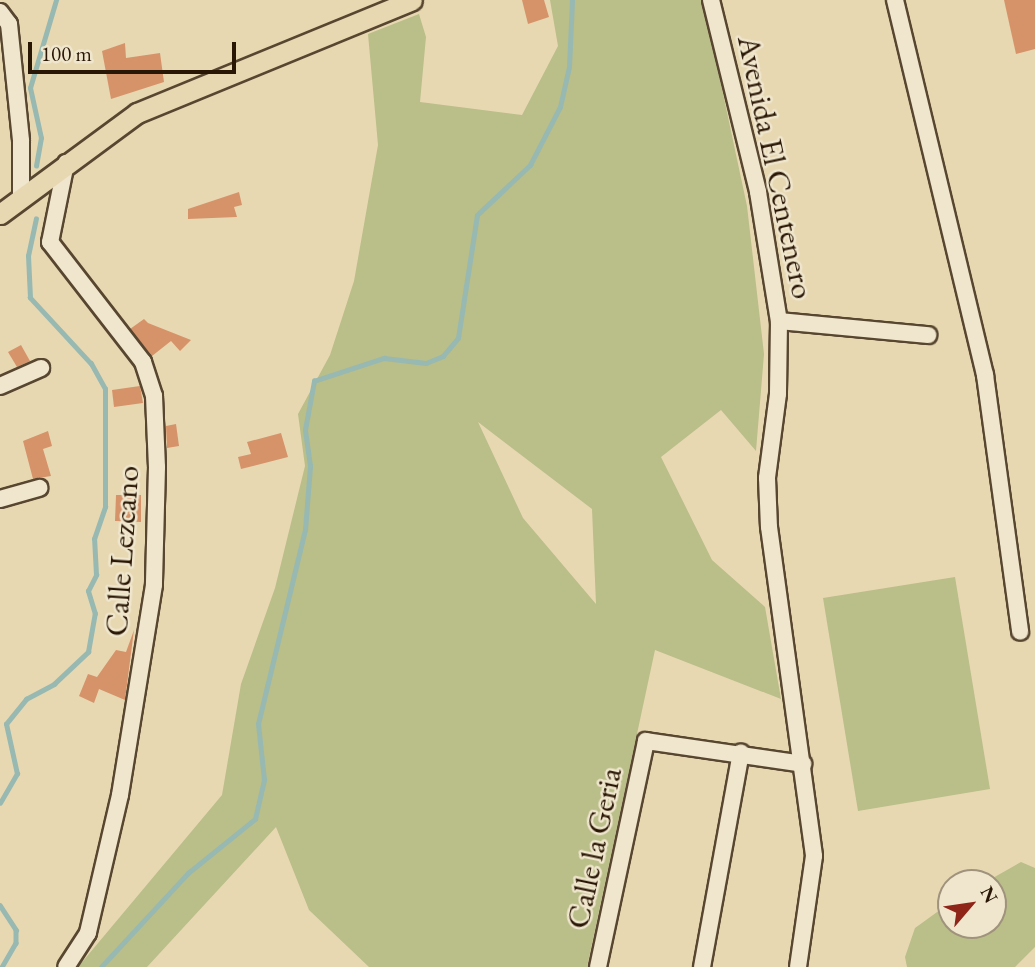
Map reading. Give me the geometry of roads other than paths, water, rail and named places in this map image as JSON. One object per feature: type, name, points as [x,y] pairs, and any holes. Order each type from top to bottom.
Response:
[{"type":"main road","points":[[0,214],[100,136],[172,97],[412,0]]},
{"type":"street","name":"Avenida El Centenero","points":[[711,0],[758,192],[779,321],[778,394],[767,478],[769,527],[814,856],[798,967]]},
{"type":"street","points":[[895,0],[985,375],[1020,632]]},
{"type":"street","points":[[0,12],[9,24],[21,141],[21,197]]},
{"type":"street","name":"Calle Lezcano","points":[[66,163],[50,242],[143,362],[154,396],[157,467],[154,585],[120,795],[88,933],[66,967]]},
{"type":"street","points":[[779,321],[929,335]]},
{"type":"street","points":[[0,386],[41,369]]},
{"type":"street","points":[[0,499],[39,488]]},
{"type":"street","name":"Calle la Geria","points":[[598,967],[646,741],[741,754]]},
{"type":"street","points":[[702,967],[741,754],[803,764]]},
{"type":"waterway","points":[[36,166],[41,138],[30,88],[56,0]]},
{"type":"waterway","points":[[101,967],[188,873],[255,819],[264,780],[258,724],[305,530],[310,466],[305,430],[314,381],[384,358],[426,363],[443,356],[458,338],[477,215],[530,165],[560,107],[569,67],[572,0]]},
{"type":"waterway","points":[[0,803],[17,774],[6,724],[26,699],[54,684],[88,652],[95,614],[88,591],[96,575],[94,539],[105,507],[105,389],[91,364],[30,298],[28,256],[36,219]]},
{"type":"waterway","points":[[0,905],[16,930],[16,943],[2,967]]}]
